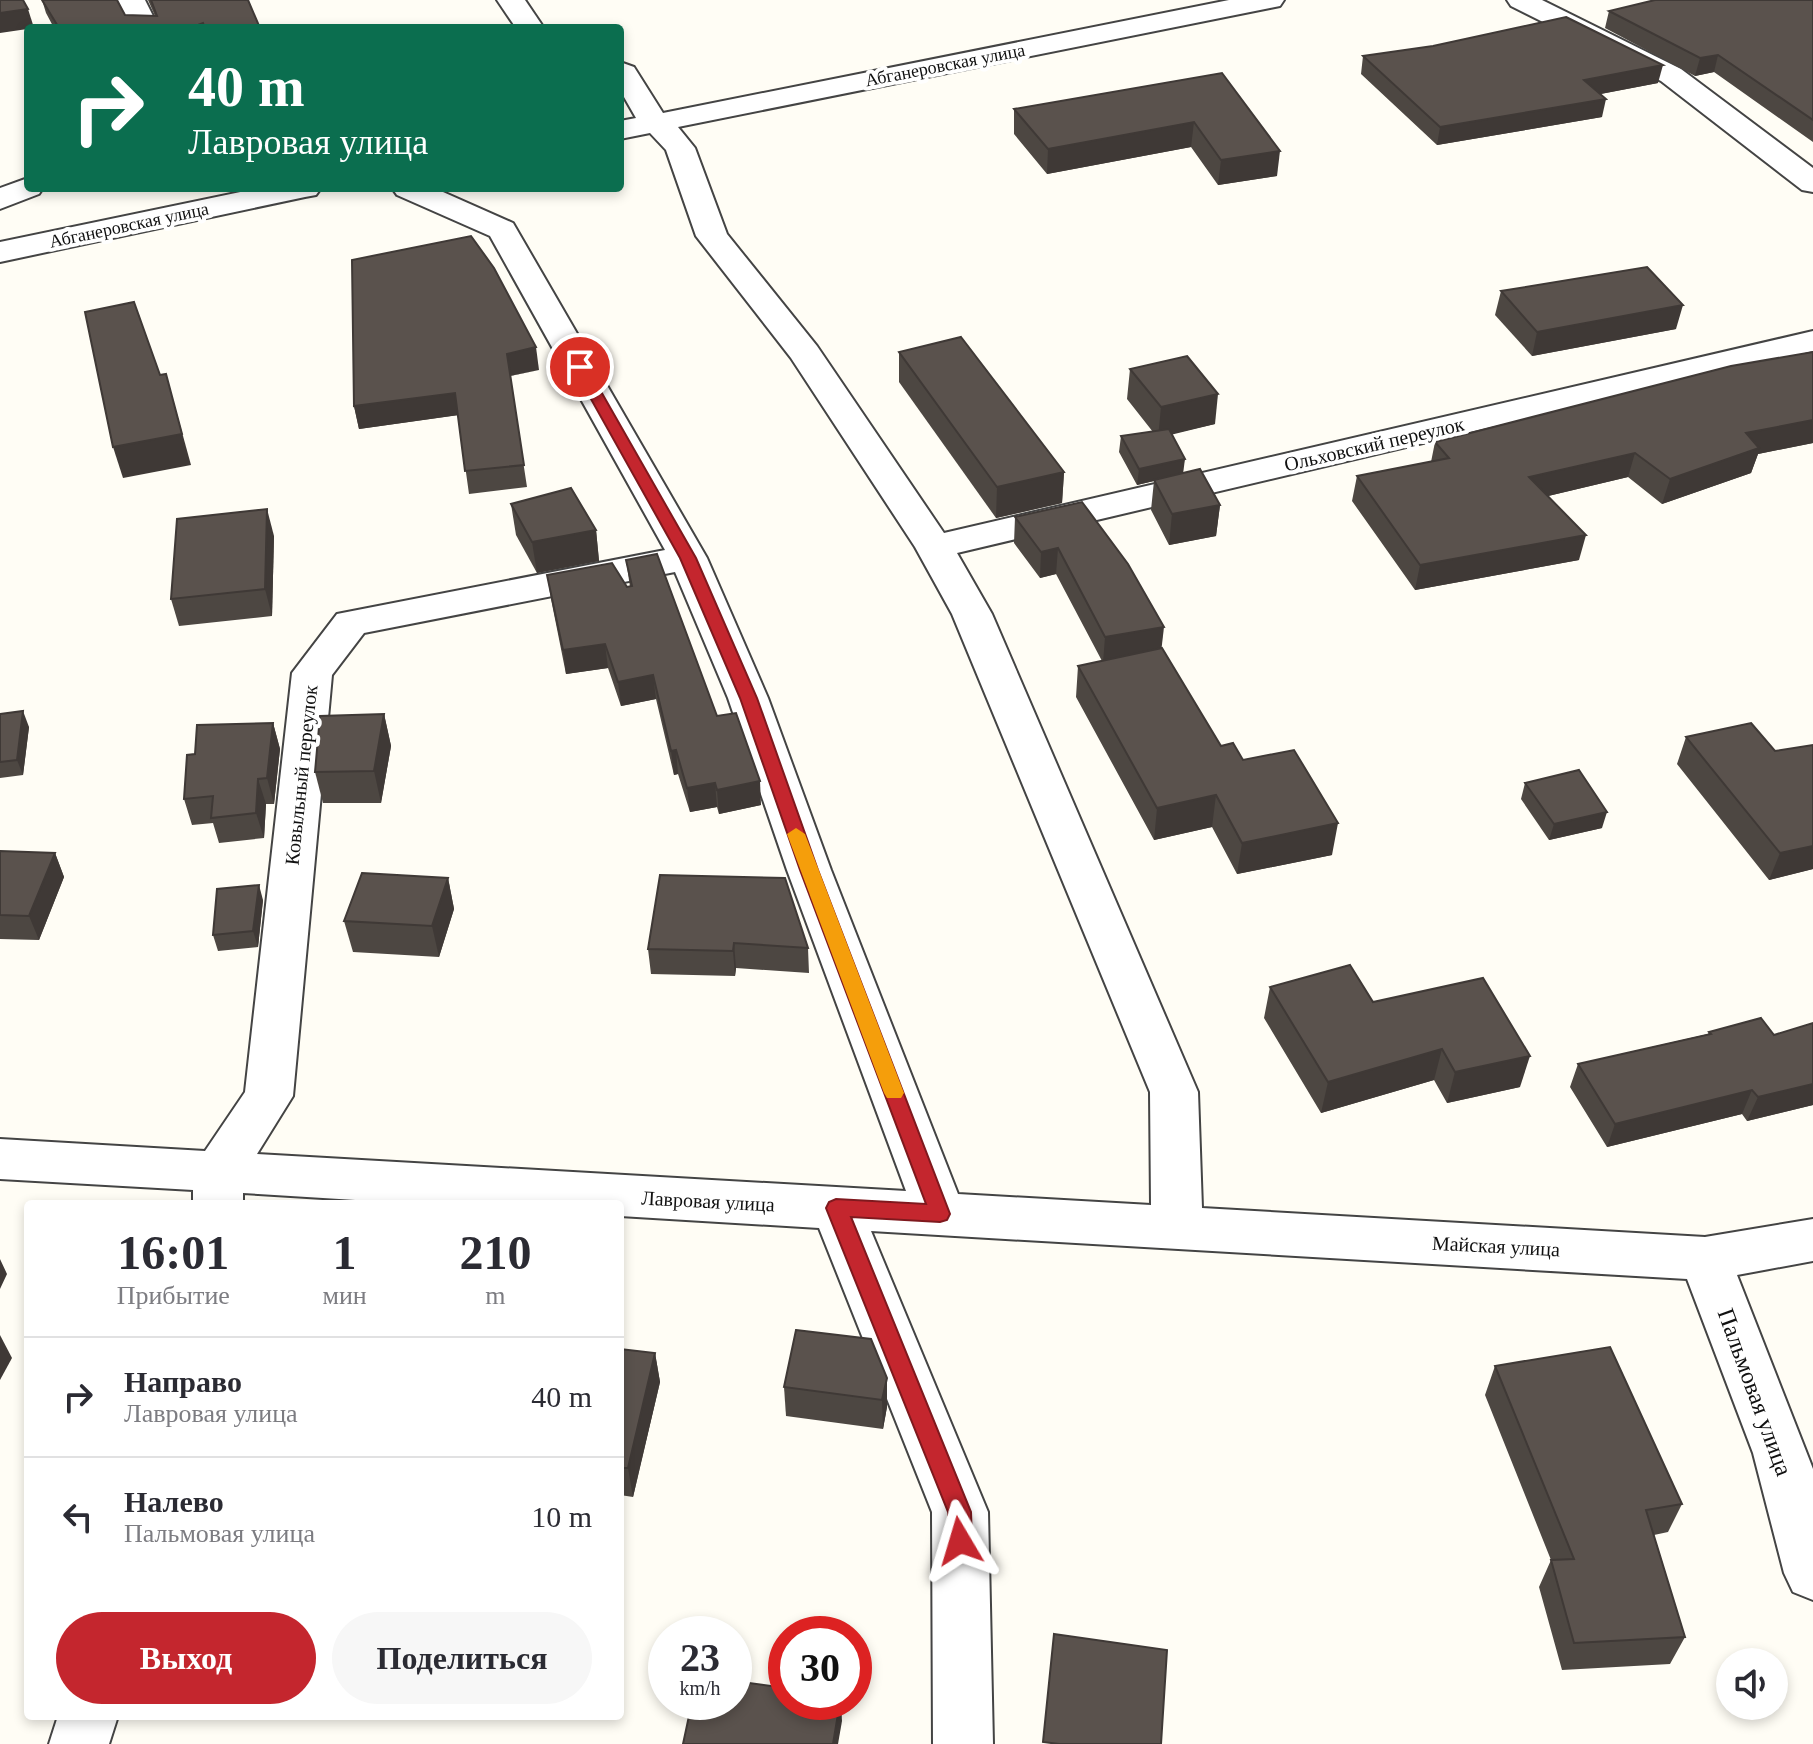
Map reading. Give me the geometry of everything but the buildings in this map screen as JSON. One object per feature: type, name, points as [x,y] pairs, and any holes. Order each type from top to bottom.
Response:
[{"type":"street","points":[[131,0],[143,24]]},
{"type":"street","points":[[511,0],[527,24]]},
{"type":"street","name":"Абганеровская улица","points":[[644,125],[1270,0]]},
{"type":"street","points":[[1521,0],[1671,75],[1813,183]]},
{"type":"street","points":[[624,73],[644,125],[680,148],[712,236],[805,353],[934,547],[972,614],[1174,1092],[1177,1228]]},
{"type":"street","points":[[0,200],[24,189]]},
{"type":"street","name":"Абганеровская улица","points":[[0,252],[165,202],[265,192]]},
{"type":"street","points":[[417,192],[502,230],[688,558],[748,698],[809,870],[940,1214]]},
{"type":"street","name":"Ольховский переулок","points":[[934,547],[1813,341]]},
{"type":"street","name":"Ковыльный переулок","points":[[218,1188],[269,1096],[312,673],[351,623],[688,558]]},
{"type":"street","name":"Лавровая улица","points":[[0,1159],[218,1188],[589,1200]]},
{"type":"street","name":"Лавровая улица","points":[[624,1201],[836,1208],[1177,1228]]},
{"type":"street","points":[[836,1208],[960,1512],[963,1744]]},
{"type":"street","name":"Майская улица","points":[[1177,1228],[1705,1259],[1813,1240]]},
{"type":"street","name":"Пальмовая улица","points":[[1705,1259],[1781,1453],[1813,1573]]},
{"type":"street","points":[[79,1744],[87,1720]]},
{"type":"slow traffic","points":[[796,834],[894,1093]]},
{"type":"route","points":[[580,367],[688,558],[748,698],[809,870],[940,1214],[836,1208],[960,1512],[960,1541]]}]
